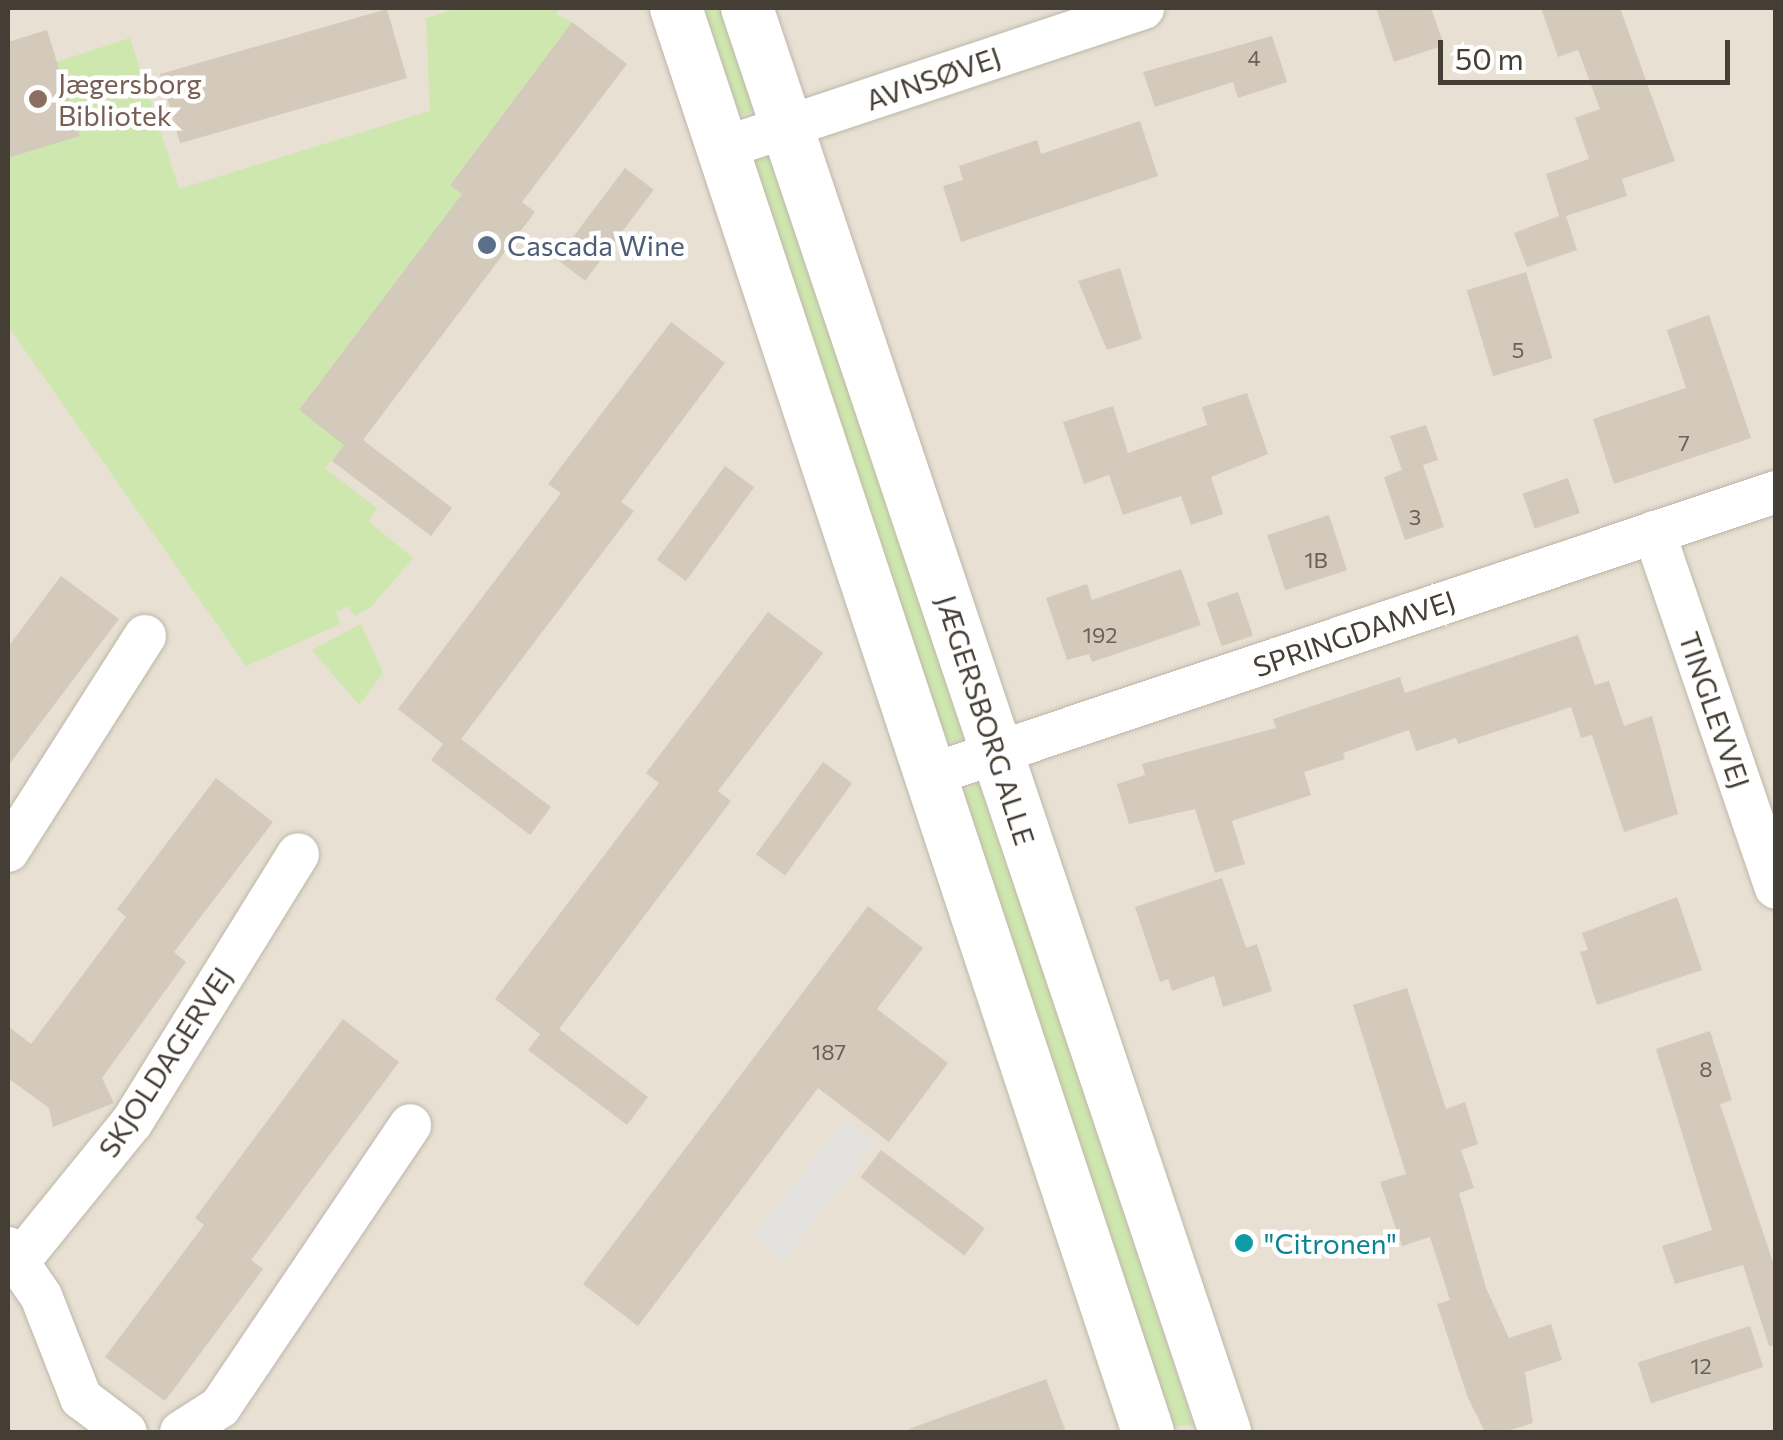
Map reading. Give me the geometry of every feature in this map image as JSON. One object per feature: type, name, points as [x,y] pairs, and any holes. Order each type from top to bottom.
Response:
[{"type":"street","points":[[676,8],[1148,1432]]},
{"type":"street","name":"JÆGERSBORG ALLE","points":[[748,8],[1225,1432]]},
{"type":"street","name":"AVNSØVEJ","points":[[723,148],[1143,8]]},
{"type":"street","name":"SPRINGDAMVEJ","points":[[933,774],[1776,492]]},
{"type":"street","name":"TINGLEVVEJ","points":[[1654,532],[1776,888]]},
{"type":"street","points":[[8,851],[146,636]]},
{"type":"street","name":"SKJOLDAGERVEJ","points":[[126,1432],[81,1398],[13,1254],[132,1122],[298,854]]},
{"type":"street","points":[[181,1432],[220,1406],[410,1125]]},
{"type":"shaded area","points":[[8,8],[1775,8],[1775,1432],[8,1432]]},
{"type":"shaded area","points":[[844,1120],[875,1144],[784,1261],[753,1237]]},
{"type":"green space","points":[[461,8],[560,8],[556,14],[572,22],[450,184],[462,194],[344,445],[325,468],[377,508],[369,522],[413,558],[371,607],[355,616],[348,606],[336,612],[340,624],[246,666],[8,326],[8,158],[79,136],[57,62],[130,38],[179,189],[430,111],[426,18]]},
{"type":"green space","points":[[689,8],[734,8],[761,104],[749,113],[734,114]]},
{"type":"green space","points":[[769,157],[965,738],[957,742],[940,741],[754,161]]},
{"type":"green space","points":[[361,624],[383,673],[359,705],[312,650]]},
{"type":"green space","points":[[977,783],[986,783],[1193,1425],[1168,1426],[958,797]]},
{"type":"building","points":[[1376,8],[1431,8],[1444,45],[1394,62]]},
{"type":"building","points":[[1541,8],[1620,8],[1675,161],[1622,179],[1627,196],[1566,216],[1577,250],[1527,267],[1514,233],[1559,216],[1546,174],[1589,159],[1575,118],[1600,109],[1578,50],[1558,57]]},
{"type":"building","points":[[387,9],[407,78],[180,143],[160,74]]},
{"type":"building","points":[[572,22],[627,64],[522,202],[535,212],[363,440],[452,508],[431,536],[332,461],[344,445],[299,410],[462,194],[450,185]]},
{"type":"building","name":"Jægersborg Bibliotek","points":[[47,30],[80,136],[8,158],[8,42]]},
{"type":"building","points":[[1272,36],[1287,82],[1238,98],[1233,82],[1155,107],[1143,72]]},
{"type":"building","points":[[1140,121],[1158,176],[961,242],[943,186],[963,180],[959,166],[1037,140],[1041,154]]},
{"type":"building","points":[[625,168],[654,190],[585,281],[556,259]]},
{"type":"building","points":[[1120,268],[1142,339],[1107,350],[1078,281]]},
{"type":"building","points":[[1526,272],[1552,358],[1493,376],[1467,290]]},
{"type":"building","points":[[1709,315],[1751,438],[1614,484],[1593,419],[1686,388],[1667,330]]},
{"type":"building","points":[[671,322],[725,363],[621,502],[634,511],[461,739],[551,807],[530,835],[431,760],[443,744],[398,709],[561,493],[548,484]]},
{"type":"building","points":[[1247,393],[1268,454],[1211,477],[1223,514],[1191,525],[1181,496],[1123,515],[1109,475],[1084,484],[1063,422],[1113,406],[1128,453],[1207,425],[1202,407]]},
{"type":"building","points":[[1426,425],[1438,460],[1423,465],[1444,527],[1405,540],[1384,477],[1402,470],[1390,436]]},
{"type":"building","points":[[725,466],[754,487],[686,581],[657,560]]},
{"type":"building","points":[[1568,478],[1580,513],[1535,529],[1523,494]]},
{"type":"building","points":[[1329,515],[1347,570],[1285,590],[1267,535]]},
{"type":"building","points":[[1181,569],[1201,625],[1092,662],[1089,654],[1067,660],[1046,598],[1087,584],[1092,600]]},
{"type":"building","points":[[61,576],[119,619],[8,766],[8,647]]},
{"type":"building","points":[[1238,592],[1253,635],[1222,646],[1207,603]]},
{"type":"building","points":[[768,612],[823,653],[718,791],[731,801],[559,1029],[648,1097],[627,1125],[528,1050],[540,1034],[495,999],[659,783],[646,773]]},
{"type":"building","points":[[1578,635],[1595,685],[1609,681],[1624,726],[1652,716],[1678,814],[1624,832],[1592,735],[1581,738],[1571,707],[1458,744],[1456,738],[1416,751],[1409,730],[1343,753],[1345,759],[1304,772],[1311,795],[1232,821],[1245,864],[1215,873],[1195,809],[1129,824],[1117,784],[1145,775],[1142,764],[1276,728],[1273,719],[1400,677],[1405,693]]},
{"type":"building","points":[[823,762],[852,783],[785,875],[756,854]]},
{"type":"building","points":[[216,778],[273,822],[174,952],[186,962],[102,1078],[114,1103],[53,1127],[49,1108],[8,1078],[8,1026],[31,1044],[126,917],[117,909]]},
{"type":"building","points":[[1222,878],[1246,948],[1257,944],[1272,991],[1223,1007],[1214,976],[1172,991],[1168,979],[1160,982],[1135,907]]},
{"type":"building","points":[[1677,897],[1702,970],[1597,1005],[1580,952],[1588,950],[1582,933]]},
{"type":"building","points":[[868,906],[923,948],[877,1009],[948,1063],[889,1142],[818,1088],[638,1326],[583,1284]]},
{"type":"building","points":[[1407,988],[1446,1109],[1465,1102],[1478,1144],[1461,1150],[1474,1188],[1459,1193],[1486,1288],[1509,1338],[1551,1324],[1562,1360],[1525,1372],[1533,1423],[1504,1432],[1485,1432],[1468,1398],[1437,1304],[1450,1300],[1430,1237],[1402,1246],[1380,1182],[1406,1174],[1353,1005]]},
{"type":"building","points":[[343,1019],[399,1062],[251,1260],[263,1269],[165,1401],[105,1357],[204,1225],[195,1218]]},
{"type":"building","points":[[1710,1031],[1732,1100],[1720,1104],[1776,1271],[1776,1345],[1769,1346],[1743,1265],[1675,1284],[1662,1246],[1712,1230],[1656,1049]]},
{"type":"building","points":[[881,1150],[985,1228],[964,1255],[861,1177]]},
{"type":"building","points":[[1750,1326],[1763,1367],[1651,1403],[1638,1362]]},
{"type":"building","points":[[1046,1379],[1066,1432],[910,1432],[909,1429]]},
{"type":"place","name":"Jægersborg Bibliotek","points":[[38,99]]},
{"type":"place","name":"Cascada Wine","points":[[487,245]]},
{"type":"place","name":"\"Citronen\"","points":[[1244,1243]]}]
